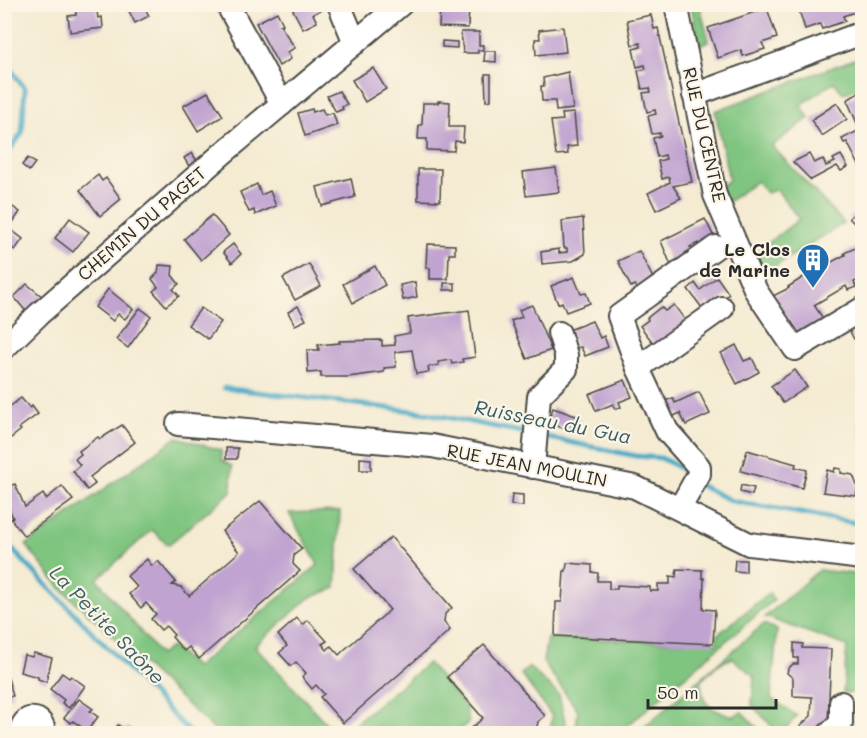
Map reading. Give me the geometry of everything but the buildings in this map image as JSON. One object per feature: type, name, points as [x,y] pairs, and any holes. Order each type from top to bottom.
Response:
[{"type":"street","points":[[227,4],[282,104]]},
{"type":"street","points":[[339,4],[355,43]]},
{"type":"street","name":"CHEMIN DU PAGET","points":[[4,348],[65,291],[401,4]]},
{"type":"street","name":"RUE DU CENTRE","points":[[676,4],[715,195],[756,291],[795,349],[862,309]]},
{"type":"street","points":[[694,95],[862,33]]},
{"type":"street","points":[[680,508],[695,481],[699,467],[667,431],[638,368],[619,316],[716,247]]},
{"type":"street","points":[[638,368],[722,308]]},
{"type":"street","points":[[535,448],[539,396],[566,369],[566,355],[559,333]]},
{"type":"street","name":"RUE JEAN MOULIN","points":[[178,424],[432,446],[535,448],[635,487],[749,544],[862,558]]},
{"type":"street","points":[[829,734],[841,723],[841,703]]},
{"type":"street","points":[[21,734],[21,727],[30,718],[42,723],[44,734]]},
{"type":"green space","points":[[691,5],[707,5],[700,7],[709,41],[699,46]]},
{"type":"green space","points":[[862,56],[862,88],[843,93],[834,82],[801,105],[809,118],[772,146],[844,223],[758,277],[749,258],[799,219],[777,190],[766,193],[757,181],[725,204],[720,187],[729,180],[715,111]]},
{"type":"green space","points":[[177,437],[221,450],[222,461],[232,466],[231,492],[168,545],[152,530],[97,579],[160,655],[171,647],[196,667],[318,565],[289,513],[340,511],[336,588],[309,598],[255,646],[335,733],[218,733],[60,588],[26,545]]},
{"type":"green space","points":[[819,570],[862,575],[862,732],[855,733],[857,693],[843,693],[847,646],[765,617]]},
{"type":"green space","points":[[769,593],[774,600],[619,733],[575,733],[578,711],[543,662],[547,638],[717,643],[717,635]]},
{"type":"green space","points":[[764,624],[777,630],[771,698],[797,716],[782,733],[778,733],[752,705],[754,676],[732,658],[717,665],[701,681],[703,696],[713,709],[733,716],[742,712],[762,733],[716,734],[642,729]]},
{"type":"green space","points":[[428,663],[465,706],[469,722],[456,733],[385,733],[379,726],[369,733],[343,733]]},
{"type":"green space","points":[[529,667],[559,695],[566,726],[564,733],[550,733],[552,716],[521,674]]},
{"type":"waterway","name":"La Petite Saône","points":[[4,60],[25,89],[22,133],[4,158]]},
{"type":"waterway","name":"Ruisseau du Gua","points":[[224,388],[421,412],[531,434]]},
{"type":"waterway","name":"Ruisseau du Gua","points":[[540,436],[636,456],[661,458],[680,468],[690,477]]},
{"type":"waterway","name":"Ruisseau du Gua","points":[[699,485],[732,501],[862,524]]},
{"type":"waterway","name":"La Petite Saône","points":[[4,536],[8,545],[191,734]]},
{"type":"place","name":"Le Clos de Marine","points":[[813,289]]}]
